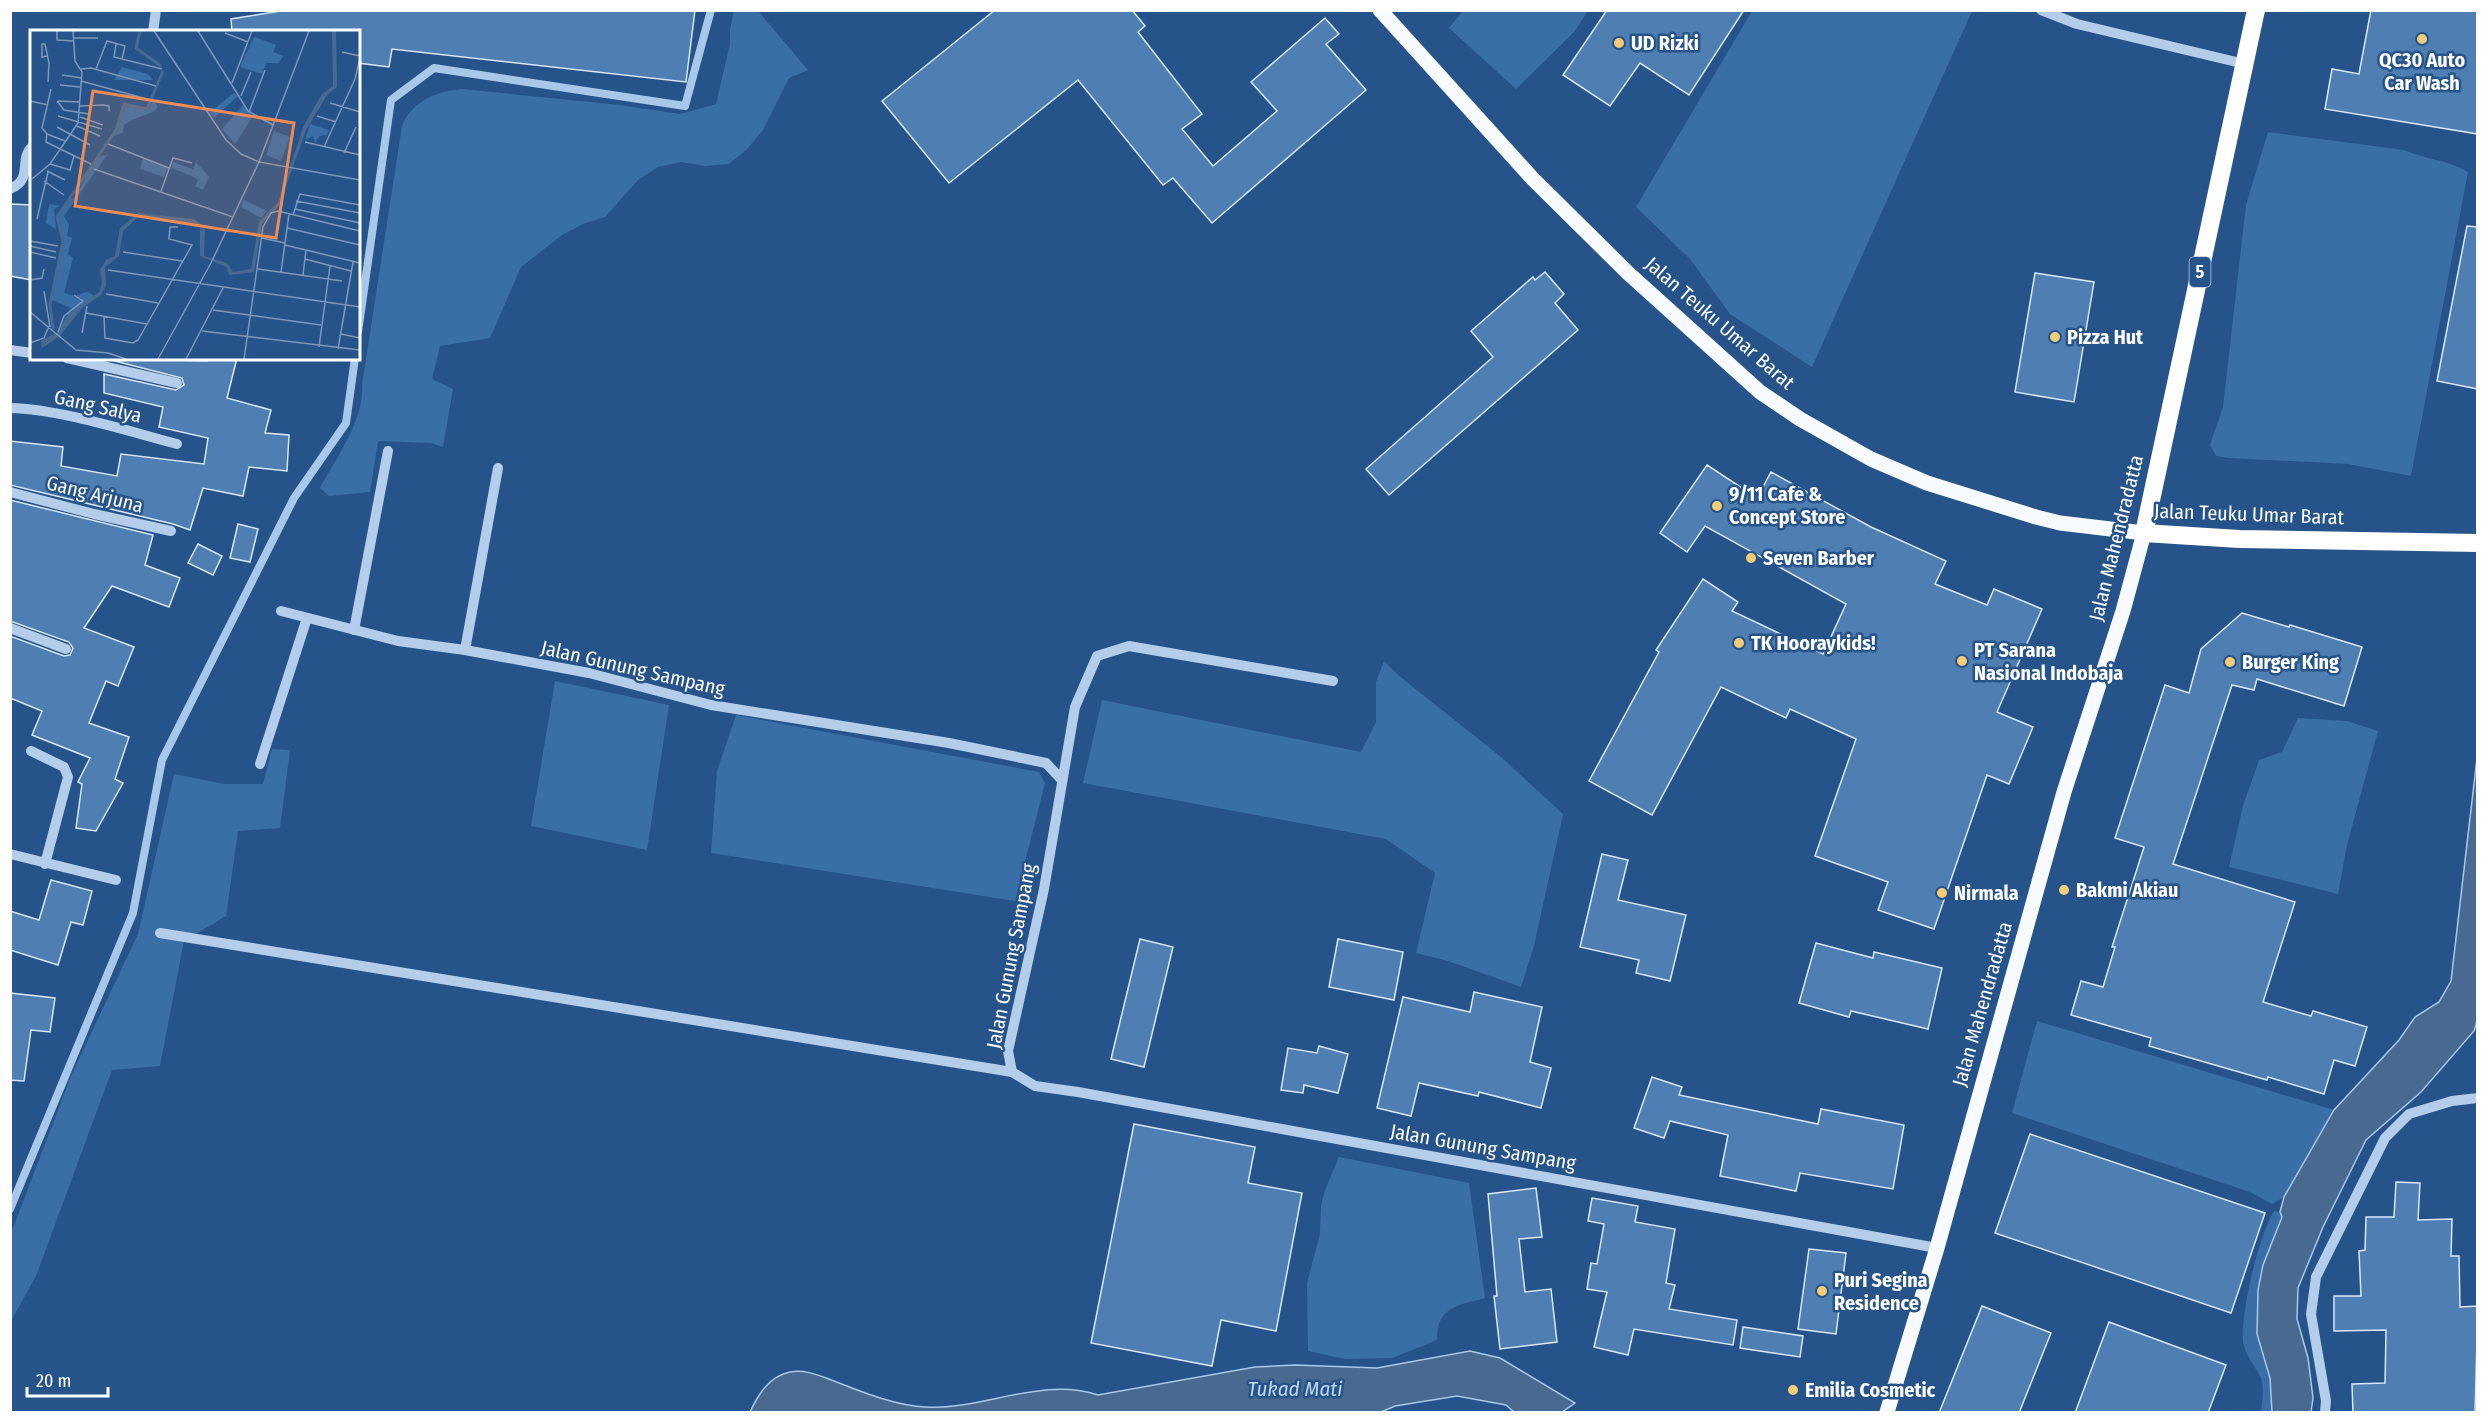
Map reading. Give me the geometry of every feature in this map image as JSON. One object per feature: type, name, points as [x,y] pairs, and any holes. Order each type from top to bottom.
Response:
[{"type":"highway","name":"Jalan Mahendradatta","points":[[2144,533],[2256,10]]},
{"type":"highway","name":"Jalan Teuku Umar Barat","points":[[2144,533],[2239,539],[2478,543]]},
{"type":"main road","name":"Jalan Teuku Umar Barat","points":[[1380,10],[1532,178],[1628,273],[1760,392],[1800,419],[1862,453],[1927,483],[1994,506],[2044,519],[2144,533]]},
{"type":"main road","name":"Jalan Mahendradatta","points":[[1887,1413],[1937,1248],[2064,792],[2123,611],[2144,533]]},
{"type":"street","points":[[153,30],[156,10]]},
{"type":"street","points":[[2041,10],[2077,24],[2245,64]]},
{"type":"street","points":[[10,189],[18,186],[23,179],[26,155],[30,150]]},
{"type":"street","points":[[10,350],[30,353]]},
{"type":"street","points":[[76,360],[177,383]]},
{"type":"street","name":"Gang Salya","points":[[10,408],[39,411],[86,421],[177,444]]},
{"type":"street","points":[[354,630],[388,451]]},
{"type":"street","points":[[465,650],[498,468]]},
{"type":"street","name":"Gang Arjuna","points":[[10,492],[171,531]]},
{"type":"street","name":"Jalan Gunung Sampang","points":[[281,611],[398,641],[465,650],[589,673],[711,705],[949,743],[1046,763],[1061,779],[1044,889],[1008,1051],[1012,1072],[1035,1086],[1937,1248]]},
{"type":"street","points":[[260,765],[308,618]]},
{"type":"street","points":[[10,628],[66,649]]},
{"type":"street","points":[[1061,779],[1075,707],[1097,656],[1129,646],[1333,681]]},
{"type":"street","points":[[31,751],[64,767],[68,777],[45,864]]},
{"type":"street","points":[[10,854],[116,880]]},
{"type":"street","points":[[160,933],[1012,1072]]},
{"type":"street","points":[[2325,1413],[2326,1401],[2311,1314],[2316,1277],[2385,1138],[2409,1114],[2474,1098]]},
{"type":"shaded area","points":[[734,11],[758,11],[808,70],[789,78],[763,130],[747,149],[729,164],[705,166],[681,162],[658,167],[638,180],[605,217],[583,224],[562,235],[521,267],[490,338],[440,346],[432,379],[453,389],[443,447],[432,443],[378,441],[370,492],[329,496],[320,488],[348,438],[362,398],[362,385],[402,126],[406,117],[426,99],[443,92],[462,89],[620,105],[680,114],[716,104],[730,44],[730,29]]},
{"type":"shaded area","points":[[1463,11],[1588,11],[1574,32],[1516,89],[1449,28]]},
{"type":"shaded area","points":[[1752,11],[1972,11],[1812,367],[1730,314],[1690,259],[1636,207]]},
{"type":"shaded area","points":[[2268,132],[2404,150],[2452,164],[2468,172],[2411,476],[2348,464],[2216,456],[2210,445],[2223,407],[2246,205]]},
{"type":"shaded area","points":[[1384,661],[1398,675],[1501,757],[1563,814],[1534,946],[1521,987],[1448,961],[1416,953],[1435,873],[1386,839],[1083,783],[1102,700],[1361,752],[1376,722],[1376,682]]},
{"type":"shaded area","points":[[555,681],[669,705],[647,850],[531,826]]},
{"type":"shaded area","points":[[736,715],[1039,772],[1045,783],[1015,901],[711,853],[717,771]]},
{"type":"shaded area","points":[[2298,718],[2347,721],[2378,731],[2347,845],[2338,894],[2229,867],[2243,806],[2259,760],[2282,752]]},
{"type":"shaded area","points":[[272,749],[290,750],[280,828],[238,831],[226,916],[184,941],[160,1066],[112,1070],[36,1276],[11,1321],[10,1236],[71,1076],[138,934],[174,774],[224,784],[263,784]]},
{"type":"shaded area","points":[[2037,1021],[2334,1110],[2284,1197],[2272,1204],[2250,1192],[2012,1113]]},
{"type":"shaded area","points":[[1339,1157],[1469,1183],[1485,1298],[1458,1306],[1445,1314],[1440,1320],[1437,1340],[1392,1358],[1345,1359],[1308,1351],[1307,1283],[1320,1234],[1321,1206],[1325,1190]]},
{"type":"shaded area","points":[[2274,1211],[2280,1212],[2282,1217],[2263,1265],[2258,1290],[2257,1334],[2270,1378],[2272,1412],[2261,1412],[2262,1380],[2243,1342],[2244,1313],[2262,1238]]},
{"type":"water","points":[[2477,758],[2478,1018],[2474,1031],[2421,1092],[2366,1140],[2323,1227],[2298,1288],[2297,1319],[2308,1358],[2313,1398],[2311,1412],[2272,1412],[2270,1378],[2257,1334],[2258,1290],[2263,1265],[2282,1217],[2280,1212],[2284,1197],[2334,1110],[2399,1040],[2415,1017],[2439,1002],[2451,981]]},
{"type":"water","name":"Tukad Mati","points":[[1470,1351],[1500,1358],[1575,1403],[1562,1412],[1514,1412],[1506,1405],[1457,1396],[1395,1406],[1381,1412],[750,1412],[770,1382],[783,1374],[796,1371],[813,1374],[903,1404],[948,1407],[1056,1389],[1077,1390],[1098,1395],[1255,1367],[1295,1365],[1377,1368]]},
{"type":"building","points":[[287,10],[695,10],[686,82],[392,49],[389,67],[360,63],[360,30],[232,30],[231,19]]},
{"type":"building","points":[[995,10],[1132,10],[1145,26],[1138,32],[1202,114],[1182,129],[1213,166],[1277,111],[1251,82],[1325,18],[1339,34],[1326,44],[1366,90],[1212,223],[1173,178],[1163,185],[1078,80],[949,183],[882,101]]},
{"type":"building","points":[[1607,10],[1744,10],[1689,95],[1640,63],[1610,106],[1563,75]]},
{"type":"building","points":[[2371,10],[2478,10],[2478,134],[2325,109],[2332,69],[2359,74]]},
{"type":"building","points":[[10,204],[30,205],[30,280],[10,276]]},
{"type":"building","points":[[2467,226],[2478,227],[2478,389],[2437,381]]},
{"type":"building","points":[[1545,272],[1564,294],[1555,303],[1578,330],[1389,495],[1366,469],[1493,357],[1471,331],[1533,277],[1535,280]]},
{"type":"building","name":"Pizza Hut","points":[[2035,273],[2094,282],[2074,402],[2015,392]]},
{"type":"building","points":[[111,360],[236,360],[227,398],[271,410],[265,433],[289,435],[287,471],[249,467],[243,496],[203,488],[190,530],[10,485],[10,441],[63,447],[61,466],[117,476],[121,454],[204,464],[208,438],[159,427],[163,407],[104,393],[104,374],[176,390],[184,385],[182,378]]},
{"type":"building","points":[[1707,465],[1757,498],[1771,472],[1871,527],[1946,561],[1935,584],[1987,605],[1994,589],[2042,609],[1997,712],[2033,727],[2009,784],[1987,775],[1934,929],[1878,910],[1888,882],[1815,856],[1856,739],[1790,709],[1786,718],[1721,687],[1652,815],[1589,781],[1659,652],[1656,650],[1703,579],[1738,602],[1732,611],[1823,654],[1846,604],[1705,526],[1687,552],[1660,533]]},
{"type":"building","points":[[10,500],[153,535],[145,565],[180,578],[169,607],[112,586],[84,628],[134,647],[118,686],[106,681],[89,723],[129,737],[115,779],[123,783],[96,831],[76,828],[82,784],[78,782],[90,758],[32,735],[42,711],[10,698],[10,636],[64,656],[70,655],[73,648],[69,642],[10,621]]},
{"type":"building","points":[[238,524],[258,529],[250,562],[230,558]]},
{"type":"building","points":[[198,544],[222,556],[213,575],[188,563]]},
{"type":"building","points":[[2242,613],[2362,647],[2344,706],[2257,679],[2254,690],[2232,685],[2173,864],[2295,902],[2263,1002],[2311,1016],[2313,1011],[2367,1027],[2355,1066],[2334,1060],[2324,1094],[2149,1046],[2151,1038],[2071,1015],[2081,981],[2103,987],[2115,947],[2112,947],[2144,847],[2115,838],[2165,685],[2189,693],[2201,649]]},
{"type":"building","points":[[1602,854],[1628,860],[1618,900],[1686,915],[1670,981],[1636,973],[1639,960],[1580,947]]},
{"type":"building","points":[[51,880],[92,891],[83,925],[71,922],[58,965],[10,950],[10,911],[39,920]]},
{"type":"building","points":[[1140,939],[1173,947],[1144,1067],[1111,1059]]},
{"type":"building","points":[[1338,939],[1403,952],[1394,1000],[1329,987]]},
{"type":"building","points":[[1816,943],[1873,958],[1874,952],[1942,968],[1928,1029],[1851,1011],[1849,1017],[1799,1003]]},
{"type":"building","points":[[1474,992],[1542,1007],[1530,1062],[1551,1068],[1541,1108],[1479,1092],[1478,1096],[1419,1083],[1411,1116],[1377,1108],[1403,997],[1470,1012]]},
{"type":"building","points":[[10,993],[55,998],[50,1032],[31,1030],[24,1081],[10,1080]]},
{"type":"building","points":[[1319,1046],[1348,1054],[1338,1093],[1304,1085],[1303,1093],[1281,1090],[1288,1048],[1317,1053]]},
{"type":"building","points":[[1652,1077],[1682,1087],[1679,1095],[1818,1124],[1821,1109],[1904,1125],[1893,1189],[1800,1173],[1796,1191],[1720,1176],[1728,1135],[1670,1121],[1664,1138],[1634,1128]]},
{"type":"building","points":[[1134,1124],[1255,1147],[1248,1183],[1302,1193],[1276,1331],[1221,1320],[1212,1366],[1091,1343]]},
{"type":"building","points":[[2030,1134],[2265,1213],[2231,1313],[1995,1233]]},
{"type":"building","points":[[2396,1182],[2420,1183],[2418,1220],[2452,1219],[2451,1256],[2459,1256],[2460,1307],[2478,1306],[2475,1413],[2353,1413],[2352,1384],[2385,1383],[2386,1330],[2334,1331],[2334,1296],[2361,1296],[2359,1251],[2365,1250],[2366,1217],[2394,1217]]},
{"type":"building","points":[[1536,1188],[1542,1237],[1519,1239],[1525,1292],[1551,1289],[1557,1342],[1500,1349],[1494,1296],[1497,1296],[1488,1194]]},
{"type":"building","points":[[1592,1198],[1638,1206],[1635,1222],[1675,1229],[1666,1283],[1675,1285],[1669,1309],[1737,1320],[1733,1345],[1634,1329],[1628,1355],[1594,1347],[1607,1292],[1587,1289],[1591,1263],[1597,1264],[1604,1224],[1588,1221]]},
{"type":"building","name":"Puri Segina Residence","points":[[1809,1249],[1846,1253],[1836,1334],[1798,1329]]},
{"type":"building","points":[[1982,1306],[2051,1333],[2019,1413],[1939,1413]]},
{"type":"building","points":[[2109,1322],[2226,1365],[2208,1413],[2075,1413]]},
{"type":"building","points":[[1743,1327],[1803,1336],[1800,1357],[1740,1348]]},
{"type":"waterway","points":[[360,318],[391,100],[434,68],[685,106],[711,10]]},
{"type":"waterway","points":[[10,1209],[133,913],[162,760],[294,498],[346,423],[355,360]]},
{"type":"place","name":"QC30 Auto Car Wash","points":[[2422,39]]},
{"type":"place","name":"UD Rizki","points":[[1619,43]]},
{"type":"place","name":"Pizza Hut","points":[[2055,337]]},
{"type":"place","name":"9/11 Cafe & Concept Store","points":[[1717,506]]},
{"type":"place","name":"Seven Barber","points":[[1751,558]]},
{"type":"place","name":"TK Hooraykids!","points":[[1739,643]]},
{"type":"place","name":"PT Sarana Nasional Indobaja","points":[[1962,661]]},
{"type":"place","name":"Burger King","points":[[2230,662]]},
{"type":"place","name":"Bakmi Akiau","points":[[2064,890]]},
{"type":"place","name":"Nirmala","points":[[1942,893]]},
{"type":"place","name":"Puri Segina Residence","points":[[1822,1291]]},
{"type":"place","name":"Emilia Cosmetic","points":[[1793,1390]]}]
